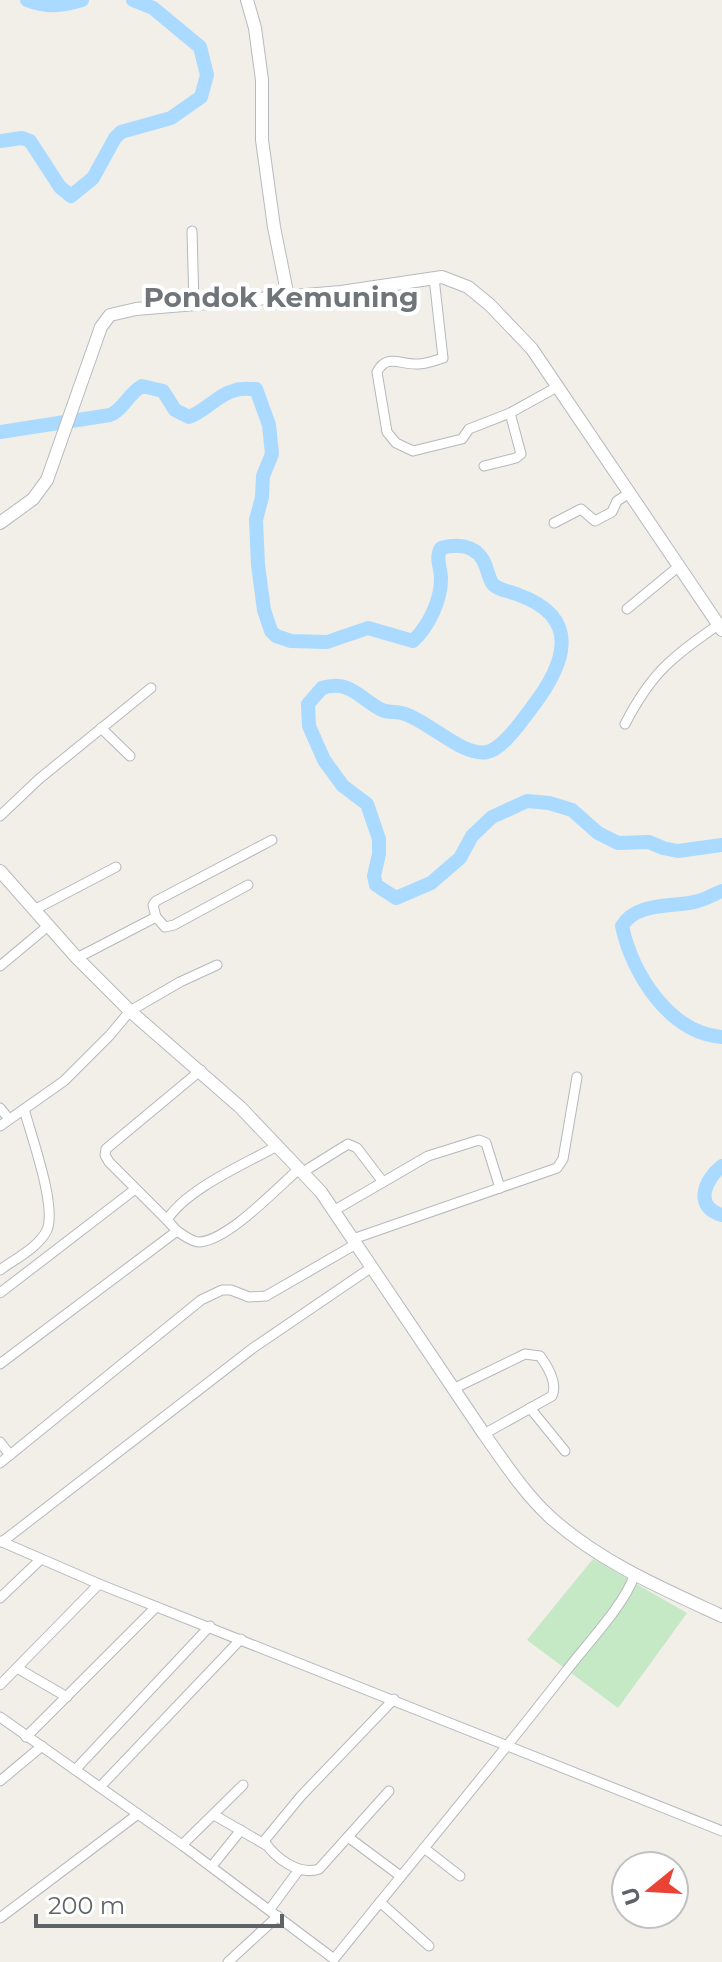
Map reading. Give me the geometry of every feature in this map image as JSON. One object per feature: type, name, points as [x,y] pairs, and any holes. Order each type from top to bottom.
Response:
[{"type":"street","points":[[247,0],[255,28],[262,80],[262,140],[274,227],[288,297]]},
{"type":"street","points":[[192,231],[194,305]]},
{"type":"street","points":[[0,523],[33,499],[53,468],[101,327],[110,315],[136,309],[341,292],[446,277],[468,287],[490,305],[532,349],[720,627],[678,653],[652,678],[625,724]]},
{"type":"street","points":[[434,278],[444,357],[418,364],[389,360],[379,367],[376,375],[389,435],[400,447],[421,451],[462,439],[469,429],[510,413],[557,387]]},
{"type":"street","points":[[484,466],[521,454],[510,413]]},
{"type":"street","points":[[554,523],[581,509],[595,521],[612,512],[617,501],[628,494]]},
{"type":"street","points":[[627,609],[678,567]]},
{"type":"street","points":[[0,816],[39,779],[151,688]]},
{"type":"street","points":[[101,728],[130,756]]},
{"type":"street","points":[[248,885],[174,925],[165,927],[156,917],[153,905],[156,901],[272,840]]},
{"type":"street","points":[[34,910],[116,867]]},
{"type":"street","points":[[0,871],[77,958],[130,1011],[201,1070],[301,1170],[335,1210],[505,1465],[551,1517],[634,1576],[722,1616]]},
{"type":"street","points":[[77,958],[156,917]]},
{"type":"street","points":[[0,966],[48,926]]},
{"type":"street","points":[[0,1126],[64,1081],[130,1011],[217,965]]},
{"type":"street","points":[[201,1070],[106,1149],[105,1155],[134,1190],[177,1231],[194,1241],[208,1239],[256,1210],[301,1170],[348,1144],[357,1148],[383,1182]]},
{"type":"street","points":[[0,1463],[201,1300],[222,1290],[249,1297],[266,1296],[355,1242],[553,1170],[561,1164],[577,1077]]},
{"type":"street","points":[[0,1108],[9,1119]]},
{"type":"street","points":[[0,1270],[38,1241],[48,1226],[49,1205],[24,1109]]},
{"type":"street","points":[[335,1210],[428,1156],[479,1140],[486,1143],[500,1188]]},
{"type":"street","points":[[167,1220],[172,1212],[200,1190],[277,1146]]},
{"type":"street","points":[[0,1293],[134,1190]]},
{"type":"street","points":[[0,1364],[177,1231]]},
{"type":"street","points":[[372,1267],[253,1348],[1,1542],[156,1607],[722,1831]]},
{"type":"street","points":[[455,1388],[525,1354],[540,1356],[545,1363],[555,1391],[552,1396],[484,1434]]},
{"type":"street","points":[[530,1408],[565,1451]]},
{"type":"street","points":[[0,1442],[10,1455]]},
{"type":"street","points":[[0,1598],[41,1559]]},
{"type":"street","points":[[0,1717],[212,1866],[334,1960],[399,1875],[508,1746],[611,1613],[634,1576]]},
{"type":"street","points":[[0,1685],[99,1584]]},
{"type":"street","points":[[26,1737],[156,1607]]},
{"type":"street","points":[[75,1770],[210,1626]]},
{"type":"street","points":[[100,1787],[241,1639]]},
{"type":"street","points":[[17,1668],[67,1697]]},
{"type":"street","points":[[266,1845],[265,1837],[394,1699]]},
{"type":"street","points":[[0,1781],[42,1746]]},
{"type":"street","points":[[182,1845],[243,1785]]},
{"type":"street","points":[[214,1815],[266,1845],[298,1871],[311,1872],[319,1869],[389,1791]]},
{"type":"street","points":[[0,1918],[138,1814]]},
{"type":"street","points":[[212,1866],[241,1830]]},
{"type":"street","points":[[348,1837],[399,1875]]},
{"type":"street","points":[[424,1848],[460,1876]]},
{"type":"street","points":[[228,1962],[274,1912],[298,1871]]},
{"type":"street","points":[[380,1902],[429,1946]]},
{"type":"green space","points":[[593,1559],[687,1613],[618,1708],[527,1640]]},
{"type":"waterway","points":[[27,0],[54,5],[82,0]]},
{"type":"waterway","points":[[0,141],[22,138],[30,141],[60,187],[71,196],[93,178],[121,132],[171,118],[201,97],[207,75],[200,47],[153,8],[133,0]]},
{"type":"waterway","points":[[0,432],[110,415],[142,386],[163,391],[175,410],[189,417],[230,392],[256,389],[269,425],[272,454],[263,476],[256,520],[258,565],[264,610],[271,631],[276,636],[291,641],[327,642],[368,628],[413,641],[429,620],[439,595],[439,552],[441,548],[453,546],[464,546],[475,551],[483,560],[495,586],[539,605],[552,616],[560,629],[562,643],[553,674],[512,733],[493,750],[478,752],[467,749],[414,718],[382,710],[340,686],[322,688],[308,704],[309,726],[324,760],[343,786],[367,804],[379,839],[374,876],[376,885],[396,898],[431,883],[460,858],[472,836],[492,817],[527,801],[572,810],[598,833],[618,843],[649,842],[678,851],[722,845]]},
{"type":"waterway","points":[[722,891],[698,901],[646,909],[629,918],[622,926],[634,963],[656,998],[685,1025],[722,1037]]},
{"type":"waterway","points":[[722,1166],[711,1178],[705,1192],[707,1206],[722,1215]]},
{"type":"district","name":"Pondok Kemuning","points":[[281,297]]}]
